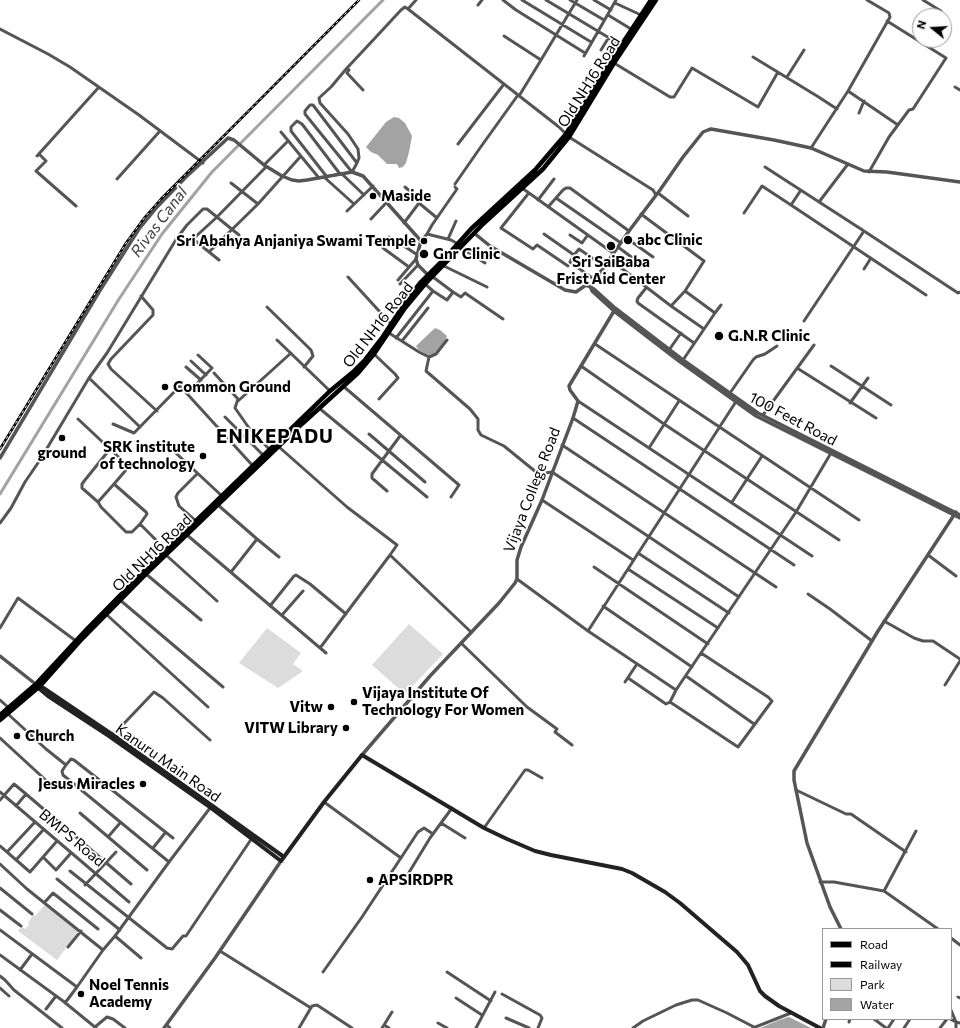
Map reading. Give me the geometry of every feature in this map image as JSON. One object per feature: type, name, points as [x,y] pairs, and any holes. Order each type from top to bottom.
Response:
[{"type":"main road","name":"Old NH16 Road","points":[[0,720],[8,714],[107,615],[196,521],[330,391],[365,360],[409,297],[535,170],[567,135],[621,45],[651,0]]},
{"type":"main road","name":"Old NH16 Road","points":[[473,231],[543,169],[656,0]]},
{"type":"main road","name":"Old NH16 Road","points":[[0,715],[37,685],[76,641],[166,553],[187,535],[319,408],[358,373],[374,354],[430,276],[444,266],[459,246]]},
{"type":"main road","name":"Kanuru Main Road","points":[[37,685],[113,735],[210,808],[236,824],[252,838],[283,859]]},
{"type":"main road","name":"Kanuru Main Road","points":[[37,685],[236,824],[283,859]]},
{"type":"main road","points":[[283,859],[324,802],[362,755],[484,828],[535,851],[632,872],[680,903],[738,952],[748,965],[760,991],[765,996],[791,1013],[822,1028]]},
{"type":"street","points":[[408,9],[416,0]]},
{"type":"street","points":[[478,5],[482,0]]},
{"type":"street","points":[[503,0],[516,10],[556,34],[585,54],[616,1],[640,15]]},
{"type":"street","points":[[522,0],[591,42]]},
{"type":"street","points":[[529,4],[531,0]]},
{"type":"street","points":[[546,0],[621,45]]},
{"type":"street","points":[[570,0],[576,2],[604,20]]},
{"type":"street","points":[[594,0],[611,10]]},
{"type":"street","points":[[811,148],[848,91],[890,16],[890,14],[867,0]]},
{"type":"street","points":[[923,0],[936,8]]},
{"type":"street","points":[[503,319],[465,293],[461,297],[430,276],[418,265],[416,254],[421,241],[428,234],[432,225],[457,189],[455,186],[480,148],[518,96],[576,2]]},
{"type":"street","points":[[352,172],[360,158],[358,149],[348,134],[319,100],[319,98],[331,87],[401,10],[406,7],[559,127],[567,135],[658,193],[688,216]]},
{"type":"street","points":[[608,15],[631,29]]},
{"type":"street","points":[[869,172],[889,137],[909,110],[913,109],[946,58],[887,21]]},
{"type":"street","points":[[0,29],[48,54],[99,87],[203,163]]},
{"type":"street","points":[[504,36],[541,60]]},
{"type":"street","points":[[601,50],[609,37]]},
{"type":"street","points":[[787,77],[804,50]]},
{"type":"street","points":[[753,57],[837,109]]},
{"type":"street","points":[[614,63],[674,97],[692,68],[758,107],[778,72]]},
{"type":"street","points":[[347,68],[349,70],[348,73],[363,90]]},
{"type":"street","points":[[458,144],[504,84]]},
{"type":"street","points":[[955,86],[960,90]]},
{"type":"street","points":[[76,206],[36,171],[46,161],[38,155],[99,87]]},
{"type":"street","points":[[848,91],[898,125]]},
{"type":"street","points":[[859,113],[864,102]]},
{"type":"street","points":[[352,172],[305,114],[305,111],[310,105],[314,106],[357,163]]},
{"type":"street","points":[[354,204],[326,177],[291,132],[291,127],[297,121],[302,124],[341,174],[364,194]]},
{"type":"street","points":[[473,231],[490,246],[565,290],[576,292],[586,285],[590,288],[608,260],[683,157],[703,132],[708,130],[774,140],[811,148],[864,171],[887,172],[960,182]]},
{"type":"street","points":[[117,180],[160,131]]},
{"type":"street","points":[[281,132],[320,178]]},
{"type":"street","points":[[0,458],[99,292],[139,229],[176,187],[228,138],[234,140],[265,166],[292,180],[299,181],[352,172],[363,176],[421,241]]},
{"type":"street","points":[[219,260],[193,239],[242,191],[288,140]]},
{"type":"street","points":[[209,252],[258,204],[301,156]]},
{"type":"street","points":[[819,202],[848,164]]},
{"type":"street","points":[[765,167],[958,293],[960,292]]},
{"type":"street","points":[[538,200],[554,179]]},
{"type":"street","points":[[231,183],[258,204]]},
{"type":"street","points":[[347,211],[373,186]]},
{"type":"street","points":[[744,213],[762,186],[926,295]]},
{"type":"street","points":[[404,222],[421,201],[405,187]]},
{"type":"street","points":[[522,188],[528,194],[613,254]]},
{"type":"street","points":[[548,207],[566,188],[570,188],[629,231]]},
{"type":"street","points":[[791,205],[801,190]]},
{"type":"street","points":[[528,194],[501,228],[533,250],[537,245],[568,266]]},
{"type":"street","points":[[556,198],[621,243]]},
{"type":"street","points":[[371,219],[386,202]]},
{"type":"street","points":[[419,203],[437,218]]},
{"type":"street","points":[[0,524],[89,378],[107,352],[179,235],[203,209],[207,209],[239,235]]},
{"type":"street","points":[[641,214],[704,261],[685,291],[671,306]]},
{"type":"street","points":[[448,240],[456,221]]},
{"type":"street","points":[[804,321],[864,232]]},
{"type":"street","points":[[428,234],[448,240],[485,263]]},
{"type":"street","points":[[544,234],[574,255]]},
{"type":"street","points":[[570,235],[582,243],[587,236]]},
{"type":"street","points":[[389,237],[383,242],[383,248],[409,267]]},
{"type":"street","points":[[625,237],[653,257]]},
{"type":"street","points":[[404,246],[416,254]]},
{"type":"street","points":[[618,247],[634,259]]},
{"type":"street","points":[[595,280],[570,262],[574,255],[579,250],[604,266]]},
{"type":"street","points":[[864,269],[871,258]]},
{"type":"street","points":[[398,280],[416,259]]},
{"type":"street","points":[[608,260],[616,264],[646,288],[704,329]]},
{"type":"street","points":[[400,284],[418,265]]},
{"type":"street","points":[[444,266],[486,287]]},
{"type":"street","points":[[348,277],[391,324]]},
{"type":"street","points":[[425,284],[447,300],[453,292]]},
{"type":"street","name":"100 Feet Road","points":[[590,288],[614,311],[679,361],[737,400],[960,518]]},
{"type":"street","name":"100 Feet Road","points":[[590,288],[594,289],[615,308],[669,350],[730,393],[756,416],[955,514],[960,515]]},
{"type":"street","points":[[646,288],[638,298],[638,304],[694,343]]},
{"type":"street","points":[[396,338],[433,291]]},
{"type":"street","points":[[685,291],[715,313]]},
{"type":"street","points":[[141,296],[153,310],[153,315],[111,358],[108,364],[157,411]]},
{"type":"street","points":[[683,360],[721,305]]},
{"type":"street","points":[[267,307],[311,350],[313,356],[304,366]]},
{"type":"street","points":[[402,341],[428,308]]},
{"type":"street","points":[[614,311],[569,386],[570,390],[578,401],[812,556]]},
{"type":"street","points":[[389,333],[429,357],[436,354],[447,340]]},
{"type":"street","points":[[669,350],[681,333]]},
{"type":"street","points":[[277,340],[330,391]]},
{"type":"street","points":[[595,344],[858,520]]},
{"type":"street","points":[[763,415],[814,345]]},
{"type":"street","points":[[730,393],[756,357],[765,354],[777,346]]},
{"type":"street","points":[[270,450],[249,428],[235,408],[235,405],[291,353]]},
{"type":"street","points":[[374,354],[398,378],[380,399]]},
{"type":"street","points":[[188,393],[212,368],[198,355]]},
{"type":"street","points":[[429,357],[426,369],[427,373],[470,409],[478,419],[478,430],[481,435],[504,446],[536,472],[552,472],[739,597]]},
{"type":"street","points":[[191,361],[206,375]]},
{"type":"street","points":[[581,366],[664,424],[839,540]]},
{"type":"street","points":[[831,366],[891,405]]},
{"type":"street","points":[[186,367],[201,380]]},
{"type":"street","points":[[797,368],[850,403],[876,418]]},
{"type":"street","points":[[214,373],[238,401]]},
{"type":"street","points":[[89,378],[140,427]]},
{"type":"street","points":[[850,403],[868,378]]},
{"type":"street","points":[[112,424],[134,433],[180,386],[253,466]]},
{"type":"street","points":[[343,386],[459,485],[450,498]]},
{"type":"street","points":[[588,631],[737,400]]},
{"type":"street","name":"Vijaya College Road","points":[[517,579],[516,560],[542,500],[578,401]]},
{"type":"street","points":[[649,448],[679,401]]},
{"type":"street","points":[[319,408],[427,497]]},
{"type":"street","points":[[225,417],[264,456]]},
{"type":"street","points":[[573,418],[794,566]]},
{"type":"street","points":[[78,419],[126,464],[127,467],[98,502]]},
{"type":"street","points":[[369,434],[425,482]]},
{"type":"street","points":[[387,491],[371,476],[400,436]]},
{"type":"street","points":[[164,442],[222,496]]},
{"type":"street","points":[[562,445],[776,587]]},
{"type":"street","points":[[279,447],[347,508],[399,543],[320,648]]},
{"type":"street","points":[[110,449],[81,486],[126,532],[132,532],[146,517],[146,512],[114,484]]},
{"type":"street","points":[[670,702],[676,690],[796,512],[831,453]]},
{"type":"street","points":[[732,502],[762,456]]},
{"type":"street","points":[[196,521],[179,506],[176,497],[178,493],[198,474]]},
{"type":"street","points":[[542,500],[633,560]]},
{"type":"street","points":[[218,505],[279,557]]},
{"type":"street","points":[[840,928],[820,882],[807,843],[794,780],[794,771],[884,621],[955,514]]},
{"type":"street","points":[[140,524],[166,553],[217,601]]},
{"type":"street","points":[[187,535],[326,653]]},
{"type":"street","points":[[231,572],[257,539]]},
{"type":"street","points":[[638,553],[729,613]]},
{"type":"street","points":[[390,555],[471,632]]},
{"type":"street","points":[[928,555],[956,576]]},
{"type":"street","points":[[594,566],[618,584],[708,644]]},
{"type":"street","points":[[628,569],[718,628]]},
{"type":"street","points":[[146,574],[201,620]]},
{"type":"street","points":[[270,606],[296,575],[310,584],[346,614]]},
{"type":"street","points":[[362,755],[430,676],[510,591],[517,579],[588,631],[676,690]]},
{"type":"street","points":[[282,615],[303,591]]},
{"type":"street","points":[[808,594],[872,641]]},
{"type":"street","points":[[0,628],[18,598],[76,641]]},
{"type":"street","points":[[120,600],[223,687]]},
{"type":"street","points":[[603,606],[692,667]]},
{"type":"street","points":[[107,615],[208,707]]},
{"type":"street","points":[[884,621],[914,638],[923,641],[933,641],[960,660],[944,685]]},
{"type":"street","points":[[461,643],[527,707],[557,729],[555,732],[572,745]]},
{"type":"street","points":[[628,678],[666,704],[670,702],[738,747],[772,701],[701,653]]},
{"type":"street","points":[[0,656],[37,685]]},
{"type":"street","points":[[625,682],[637,664]]},
{"type":"street","points":[[686,676],[754,724]]},
{"type":"street","points":[[113,735],[154,692],[163,698],[210,740]]},
{"type":"street","points":[[0,700],[9,708]]},
{"type":"street","points":[[8,714],[66,765]]},
{"type":"street","points":[[0,738],[50,784]]},
{"type":"street","points":[[169,862],[63,775],[62,771],[71,759],[74,760],[173,838]]},
{"type":"street","points":[[484,828],[525,770],[528,770],[542,778]]},
{"type":"street","points":[[0,800],[14,784],[131,884]]},
{"type":"street","points":[[796,790],[846,814],[852,814],[906,852]]},
{"type":"street","name":"BMPS Road","points":[[0,792],[129,902]]},
{"type":"street","points":[[16,806],[26,794]]},
{"type":"street","points":[[324,802],[401,858]]},
{"type":"street","points":[[65,1003],[103,950],[129,919],[169,862],[210,808]]},
{"type":"street","points":[[405,879],[440,823],[452,808]]},
{"type":"street","points":[[80,813],[147,870]]},
{"type":"street","points":[[7,852],[34,822]]},
{"type":"street","points":[[108,837],[120,822]]},
{"type":"street","points":[[440,823],[465,838]]},
{"type":"street","points":[[323,972],[420,830],[424,828],[433,834]]},
{"type":"street","points":[[16,860],[44,829]]},
{"type":"street","points":[[884,891],[906,852],[916,830]]},
{"type":"street","points":[[153,848],[165,832]]},
{"type":"street","points":[[70,871],[85,885],[129,919],[167,948],[172,949],[183,936],[186,936],[252,838]]},
{"type":"street","points":[[0,846],[30,872],[57,841]]},
{"type":"street","points":[[43,858],[56,870],[71,852]]},
{"type":"street","points":[[85,885],[116,852]]},
{"type":"street","points":[[170,1028],[165,1026],[220,951],[283,859]]},
{"type":"street","points":[[0,864],[44,903],[103,950]]},
{"type":"street","points":[[56,878],[120,930]]},
{"type":"street","points":[[820,882],[834,882],[884,891],[937,928]]},
{"type":"street","points":[[0,888],[32,914]]},
{"type":"street","points":[[44,903],[53,893],[98,929]]},
{"type":"street","points":[[0,910],[21,926]]},
{"type":"street","points":[[0,930],[77,987]]},
{"type":"street","points":[[68,947],[80,931]]},
{"type":"street","points":[[115,936],[142,958]]},
{"type":"street","points":[[952,939],[960,945]]},
{"type":"street","points":[[220,951],[311,1008]]},
{"type":"street","points":[[20,970],[32,954]]},
{"type":"street","points":[[0,955],[56,996],[96,1028],[107,1017],[113,1019],[125,1028]]},
{"type":"street","points":[[447,972],[491,1001]]},
{"type":"street","points":[[0,976],[14,990],[62,1028]]},
{"type":"street","points":[[0,988],[9,996]]},
{"type":"street","points":[[476,1028],[495,992]]},
{"type":"street","points":[[502,994],[540,1015],[542,1018],[538,1028]]},
{"type":"street","points":[[46,1009],[56,996]]},
{"type":"street","points":[[456,998],[482,1015]]},
{"type":"street","points":[[633,1028],[663,1011],[692,1000],[698,1000],[753,1028],[791,1013]]},
{"type":"street","points":[[299,1028],[312,1006],[317,1005],[352,1028]]},
{"type":"street","points":[[389,1028],[383,1026],[392,1012]]},
{"type":"street","points":[[952,1012],[956,1022],[956,1028]]},
{"type":"street","points":[[506,1018],[529,1028]]},
{"type":"street","points":[[879,1020],[887,1028],[893,1020]]},
{"type":"street","points":[[940,1028],[946,1020]]},
{"type":"street","points":[[952,1020],[960,1023]]},
{"type":"street","points":[[438,1023],[447,1028]]},
{"type":"green space","points":[[409,624],[443,654],[405,694],[372,665]]},
{"type":"green space","points":[[267,628],[301,653],[293,664],[303,671],[278,688],[239,663]]},
{"type":"green space","points":[[45,905],[78,931],[57,960],[18,931],[20,928],[22,929],[21,926],[25,929],[29,925],[28,923],[33,915],[35,916]]},
{"type":"water","points":[[394,117],[399,118],[405,123],[412,136],[406,163],[403,167],[399,168],[397,164],[387,164],[378,155],[371,152],[366,147],[386,122]]},
{"type":"water","points":[[435,328],[447,336],[445,341],[434,354],[428,355],[419,350],[416,346]]},
{"type":"water","points":[[789,1017],[811,1028],[760,1028],[779,1020]]},
{"type":"waterway","name":"Rivas Canal","points":[[0,494],[119,299],[162,234],[212,172],[383,0]]},
{"type":"railway","points":[[0,449],[126,243],[145,217],[161,199],[359,0]]},
{"type":"place","name":"Maside","points":[[373,196]]},
{"type":"place","name":"abc Clinic","points":[[628,240]]},
{"type":"place","name":"Sri Abahya Anjaniya Swami Temple","points":[[424,241]]},
{"type":"place","name":"Sri SaiBaba Frist Aid Center","points":[[611,246]]},
{"type":"place","name":"Gnr Clinic","points":[[424,254]]},
{"type":"place","name":"G.N.R Clinic","points":[[719,336]]},
{"type":"place","name":"Common Ground","points":[[165,387]]},
{"type":"place","name":"ground","points":[[62,438]]},
{"type":"place","name":"SRK institute of technology","points":[[203,456]]},
{"type":"place","name":"Vijaya Institute Of Technology For Women","points":[[354,702]]},
{"type":"place","name":"Vitw","points":[[331,707]]},
{"type":"place","name":"VITW Library","points":[[346,728]]},
{"type":"place","name":"Church","points":[[17,736]]},
{"type":"place","name":"Jesus Miracles","points":[[143,784]]},
{"type":"place","name":"APSIRDPR","points":[[370,880]]},
{"type":"place","name":"Noel Tennis Academy","points":[[81,994]]},
{"type":"district","name":"ENIKEPADU","points":[[275,437]]}]
